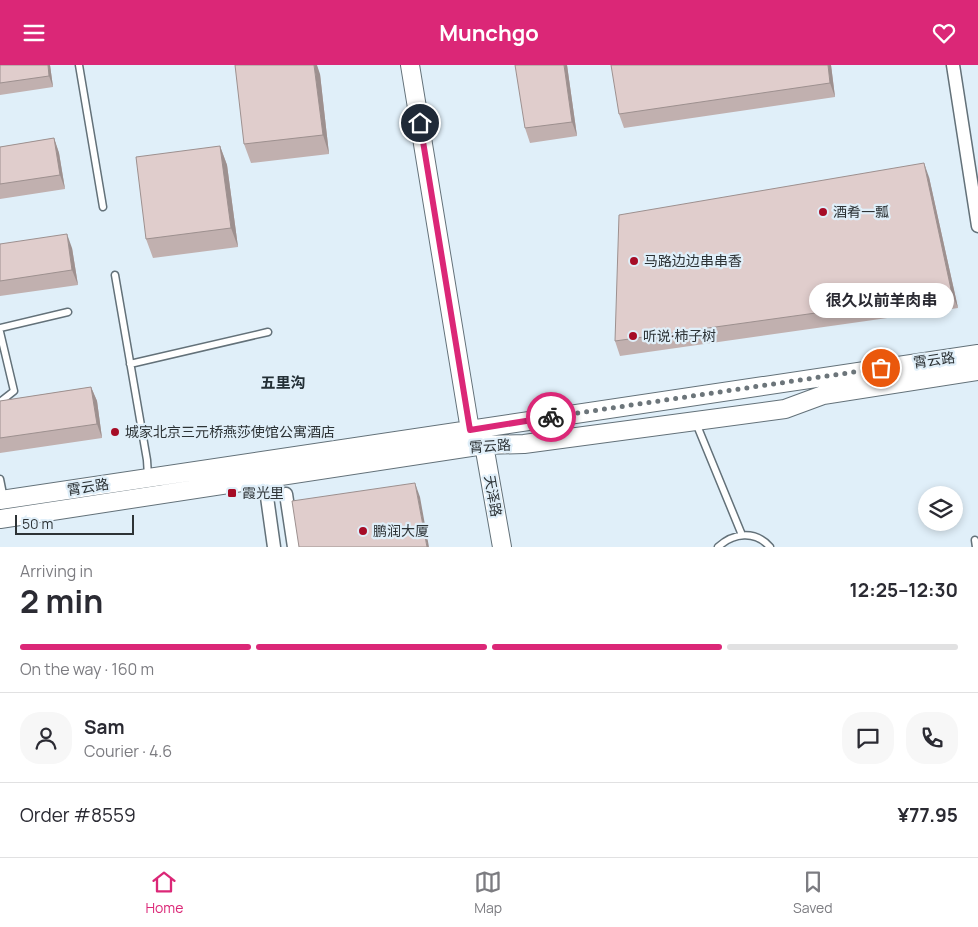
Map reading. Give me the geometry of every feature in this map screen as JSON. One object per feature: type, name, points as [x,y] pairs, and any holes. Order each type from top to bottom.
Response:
[{"type":"main road","points":[[410,65],[470,430],[484,445]]},
{"type":"main road","name":"霄云路","points":[[2,500],[978,354]]},
{"type":"main road","name":"霄云路","points":[[0,519],[484,445],[524,444],[785,409],[823,395],[978,371]]},
{"type":"main road","name":"天泽路","points":[[484,445],[502,547]]},
{"type":"street","points":[[953,65],[978,226]]},
{"type":"street","points":[[286,495],[294,547]]},
{"type":"street","points":[[267,497],[274,547]]},
{"type":"lane","points":[[79,65],[103,207]]},
{"type":"lane","points":[[115,275],[147,460],[148,477]]},
{"type":"lane","points":[[0,328],[68,312]]},
{"type":"lane","points":[[0,332],[14,391],[0,402]]},
{"type":"lane","points":[[130,364],[268,332]]},
{"type":"lane","points":[[695,421],[742,535]]},
{"type":"lane","points":[[0,479],[2,500]]},
{"type":"lane","points":[[718,547],[726,540],[742,535],[758,538],[770,547]]},
{"type":"lane","points":[[975,539],[976,547]]},
{"type":"building","points":[[0,65],[48,65],[49,76],[0,83]]},
{"type":"building","points":[[235,65],[314,65],[323,135],[244,144]]},
{"type":"building","points":[[515,65],[564,65],[572,122],[525,128]]},
{"type":"building","points":[[611,65],[828,65],[830,83],[619,114]]},
{"type":"building","points":[[54,138],[60,175],[0,184],[0,147]]},
{"type":"building","points":[[220,146],[231,228],[146,239],[136,157]]},
{"type":"building","points":[[924,163],[952,294],[615,341],[619,215]]},
{"type":"building","points":[[67,234],[72,270],[0,281],[0,244]]},
{"type":"building","points":[[91,387],[97,424],[0,438],[0,401]]},
{"type":"building","name":"鹏润大厦","points":[[415,483],[427,547],[299,547],[292,501]]},
{"type":"way so far","points":[[551,417],[881,368]]},
{"type":"place","name":"酒肴一瓢","points":[[823,212]]},
{"type":"place","name":"马路边边串串香","points":[[634,261]]},
{"type":"place","name":"听说·柿子树","points":[[633,336]]},
{"type":"place","name":"很久以前羊肉串","points":[[881,368]]},
{"type":"place","name":"城家北京三元桥燕莎使馆公寓酒店","points":[[115,432]]},
{"type":"place","name":"霞光里","points":[[232,493]]},
{"type":"place","name":"鹏润大厦","points":[[363,531]]},
{"type":"district","name":"五里沟","points":[[283,383]]},
{"type":"route","points":[[420,123],[470,430],[551,417]]}]
